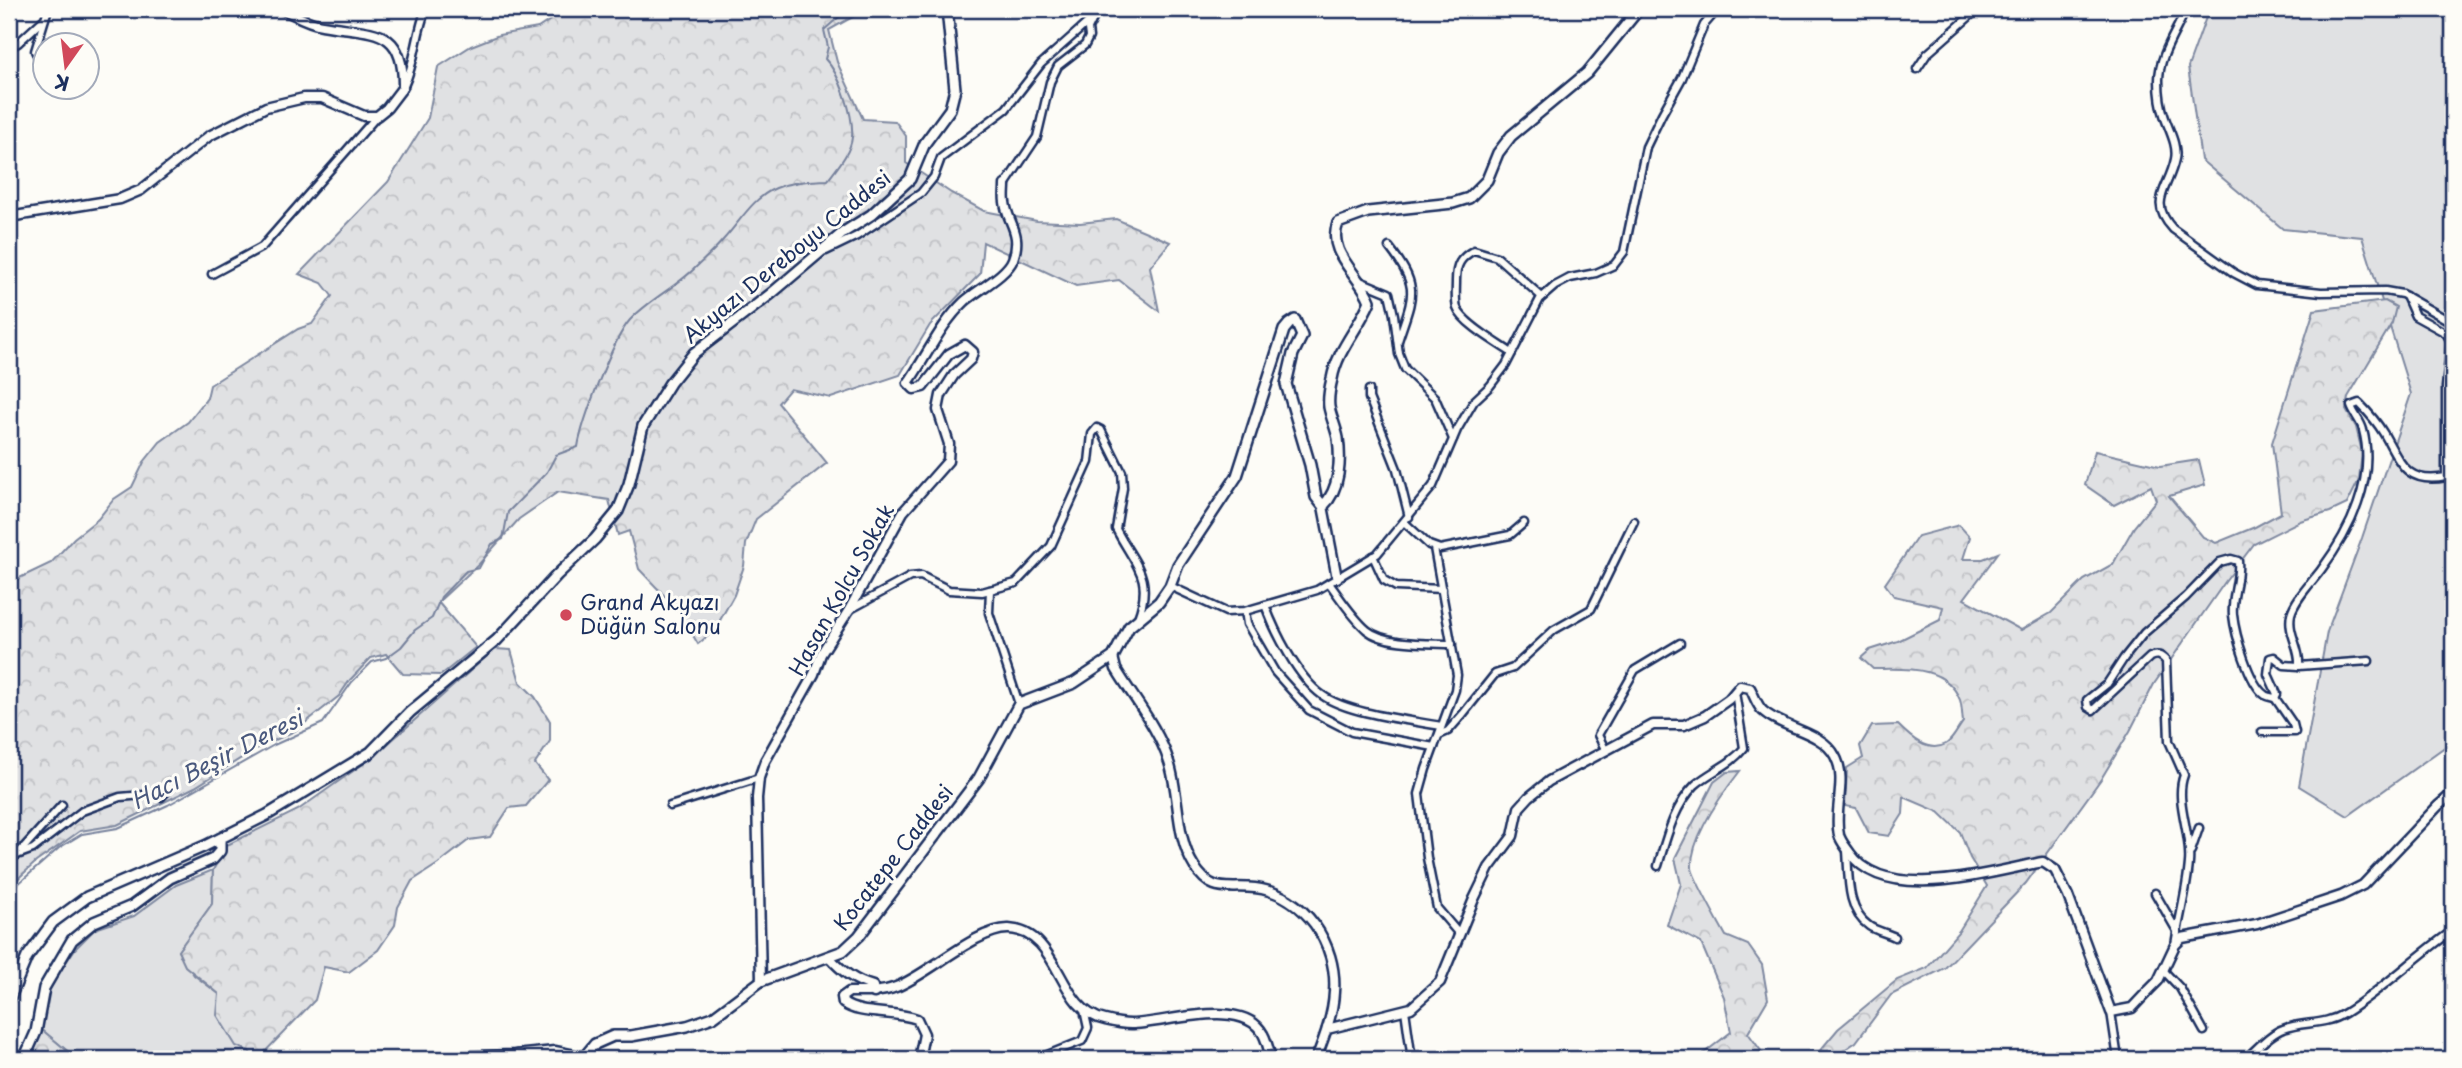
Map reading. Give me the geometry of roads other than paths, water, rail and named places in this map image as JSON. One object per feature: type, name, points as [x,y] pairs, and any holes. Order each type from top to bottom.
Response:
[{"type":"main road","name":"Akyazı Dereboyu Caddesi","points":[[9,1000],[27,957],[53,922],[87,897],[220,839],[267,815],[371,752],[410,712],[497,639],[595,538],[618,511],[629,484],[643,426],[670,383],[694,353],[772,293],[844,232],[871,215],[910,179],[925,143],[950,110],[955,89],[947,9]]},
{"type":"main road","points":[[1019,704],[1074,683],[1113,657],[1129,627],[1159,602],[1170,586],[1178,565],[1237,476],[1284,330],[1295,320],[1301,336],[1293,354],[1286,384],[1310,465],[1316,497],[1323,506],[1333,491],[1339,472],[1338,439],[1329,405],[1332,379],[1337,359],[1365,315],[1370,301],[1360,281],[1335,246],[1334,234],[1338,223],[1368,212],[1453,203],[1469,198],[1487,180],[1498,153],[1511,135],[1587,73],[1602,58],[1639,9]]},
{"type":"main road","name":"Kocatepe Caddesi","points":[[587,1058],[595,1044],[613,1036],[631,1036],[687,1026],[713,1017],[761,981],[843,951],[859,936],[979,778],[1019,704]]},
{"type":"main road","points":[[24,1059],[36,1032],[44,988],[72,940],[94,922],[132,906],[170,878],[213,859],[220,851],[220,839]]},
{"type":"street","points":[[41,32],[48,9]]},
{"type":"street","points":[[282,9],[321,25],[373,31],[390,41],[401,57],[403,87]]},
{"type":"street","points":[[212,274],[262,247],[387,108],[403,87],[410,72],[426,9]]},
{"type":"street","points":[[810,259],[858,236],[921,193],[934,177],[941,158],[1006,109],[1041,64],[1094,17],[1108,9]]},
{"type":"street","points":[[1170,586],[1226,612],[1245,611],[1317,590],[1373,556],[1433,486],[1453,439],[1474,401],[1490,386],[1513,353],[1525,325],[1542,297],[1570,278],[1596,273],[1614,265],[1624,252],[1646,147],[1682,78],[1704,25],[1718,9]]},
{"type":"street","points":[[1917,69],[1927,54],[1978,9]]},
{"type":"street","points":[[2186,9],[2163,58],[2158,78],[2164,116],[2172,135],[2176,157],[2161,195],[2160,211],[2165,220],[2173,229],[2234,273],[2257,285],[2321,292],[2385,291],[2406,296],[2453,323]]},
{"type":"street","points":[[1005,185],[1037,137],[1050,82],[1058,66],[1085,45],[1089,37],[1087,29],[1094,17]]},
{"type":"street","points":[[9,48],[45,18]]},
{"type":"street","points":[[9,218],[120,199],[141,190],[209,136],[266,107],[303,98],[322,98],[364,116],[377,116]]},
{"type":"street","name":"Hasan Kolcu Sokak","points":[[761,981],[757,798],[759,778],[765,761],[814,674],[821,654],[849,610],[903,512],[948,461],[949,444],[938,410],[941,395],[954,375],[971,359],[973,352],[965,345],[949,354],[923,387],[914,389],[908,383],[949,318],[966,300],[1013,261],[1015,228],[1005,203],[1005,185]]},
{"type":"street","points":[[1389,247],[1404,266],[1411,282],[1411,301],[1398,343]]},
{"type":"street","points":[[1513,353],[1471,324],[1458,310],[1458,264],[1462,257],[1474,250],[1497,257],[1542,297]]},
{"type":"street","points":[[1360,281],[1389,293],[1405,369],[1435,398],[1453,439]]},
{"type":"street","points":[[2299,666],[2300,659],[2290,632],[2291,612],[2339,546],[2357,506],[2364,482],[2367,453],[2362,426],[2351,406],[2359,402],[2383,433],[2397,460],[2407,470],[2432,480],[2446,477],[2446,387],[2451,341],[2446,333],[2416,316],[2406,296]]},
{"type":"street","points":[[1369,390],[1369,398],[1397,469],[1407,519],[1434,548],[1452,644],[1457,675],[1455,690],[1419,794],[1437,908],[1459,934]]},
{"type":"street","points":[[849,610],[910,577],[921,576],[949,590],[982,593],[1016,583],[1051,547],[1089,462],[1093,434],[1097,428],[1101,430],[1122,472],[1124,488],[1116,529],[1142,577],[1146,596],[1137,620]]},
{"type":"street","points":[[1323,506],[1333,581],[1346,607],[1368,632],[1404,642],[1452,644]]},
{"type":"street","points":[[1439,735],[1448,731],[1495,674],[1513,668],[1554,629],[1591,609],[1634,521]]},
{"type":"street","points":[[1434,548],[1510,535],[1524,523]]},
{"type":"street","points":[[1373,556],[1384,580],[1396,587],[1442,589]]},
{"type":"street","points":[[2189,857],[2186,820],[2180,795],[2184,775],[2169,741],[2166,661],[2162,656],[2150,657],[2093,710],[2088,707],[2087,700],[2107,684],[2144,633],[2186,597],[2220,562],[2231,559],[2238,562],[2239,573],[2232,613],[2251,676],[2264,695],[2275,698],[2293,724],[2295,732],[2262,732]]},
{"type":"street","points":[[990,590],[989,613],[1019,704]]},
{"type":"street","points":[[1265,605],[1282,644],[1312,686],[1324,696],[1364,712],[1441,726]]},
{"type":"street","points":[[1245,611],[1247,624],[1275,672],[1309,710],[1352,732],[1434,747]]},
{"type":"street","points":[[1606,751],[1598,735],[1634,670],[1680,643]]},
{"type":"street","points":[[1113,657],[1116,669],[1161,741],[1169,762],[1184,842],[1191,862],[1199,873],[1213,886],[1255,888],[1283,897],[1305,912],[1320,930],[1331,958],[1335,991],[1327,1028],[1316,1059]]},
{"type":"street","points":[[2275,698],[2277,694],[2268,674],[2270,658],[2274,657],[2289,667],[2369,661]]},
{"type":"street","points":[[1327,1028],[1411,1008],[1440,982],[1489,868],[1513,836],[1519,808],[1549,781],[1653,724],[1684,725],[1705,716],[1740,687],[1750,688],[1762,711],[1819,740],[1835,755],[1840,772],[1836,820],[1840,839],[1854,858],[1871,873],[1896,880],[1937,879],[1990,874],[2043,862],[2055,870],[2068,895],[2110,1012],[2118,1059]]},
{"type":"street","points":[[1658,866],[1681,804],[1695,786],[1712,772],[1736,759],[1744,748],[1735,692]]},
{"type":"street","points":[[670,806],[759,778]]},
{"type":"street","points":[[12,857],[33,849],[82,811],[120,797],[171,787],[161,797]]},
{"type":"street","points":[[2175,945],[2182,938],[2258,924],[2341,896],[2363,885],[2453,793]]},
{"type":"street","points":[[12,857],[62,805]]},
{"type":"street","points":[[2110,1012],[2132,1008],[2158,981],[2175,945],[2189,857],[2199,828]]},
{"type":"street","points":[[1847,849],[1850,897],[1857,912],[1868,925],[1895,937]]},
{"type":"street","points":[[2155,893],[2177,931]]},
{"type":"street","points":[[919,1059],[924,1034],[917,1019],[902,1013],[850,1009],[843,1003],[842,997],[849,992],[874,993],[895,988],[985,935],[1007,929],[1026,932],[1038,939],[1060,979],[1084,1010],[1093,1017],[1131,1024],[1197,1014],[1232,1015],[1251,1021],[1263,1032],[1271,1059]]},
{"type":"street","points":[[2245,1059],[2282,1029],[2320,1023],[2343,1014],[2448,934],[2453,935]]},
{"type":"street","points":[[829,957],[844,973],[873,986],[874,993]]},
{"type":"street","points":[[2163,970],[2180,988],[2204,1031]]},
{"type":"street","points":[[1037,1059],[1082,1041],[1088,1028],[1084,1010]]},
{"type":"street","points":[[1405,1010],[1411,1053],[1409,1059]]},
{"type":"street","points":[[432,1059],[443,1056],[555,1050],[587,1058]]},
{"type":"waterway","name":"Hacı Beşir Deresi","points":[[9,892],[59,848],[82,834],[118,828],[168,805],[274,745],[323,723],[352,682],[372,662],[386,658],[432,618],[441,597],[466,571],[479,568],[492,544],[503,539],[508,512],[547,472],[556,455],[578,447],[599,381],[615,344],[630,320],[693,270],[768,192],[789,184],[828,180],[839,165],[849,148],[852,128],[841,85],[825,59],[828,47],[824,30],[848,9]]},
{"type":"place","name":"Grand Akyazı Düğün Salonu","points":[[566,615]]}]
